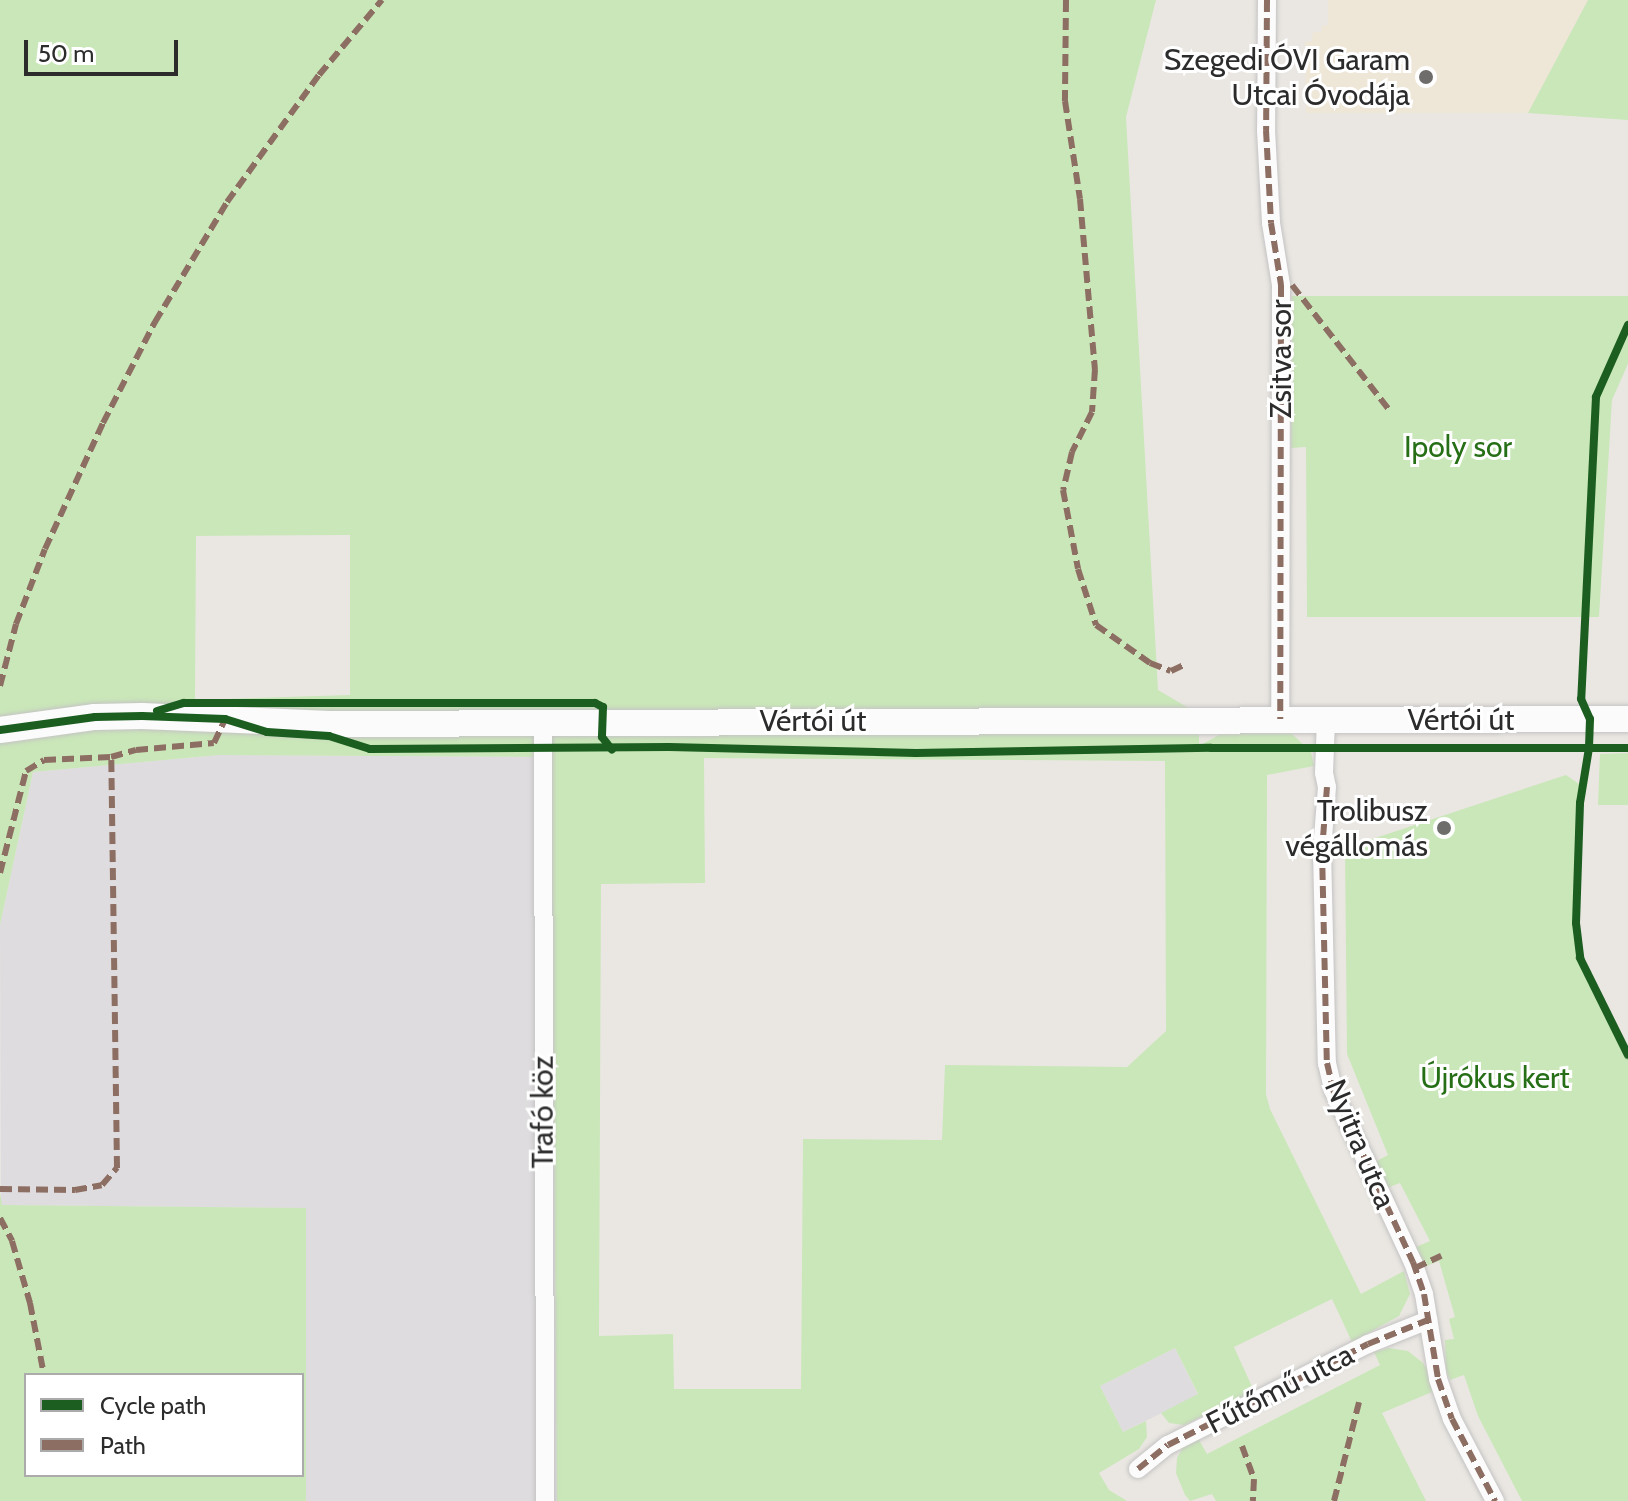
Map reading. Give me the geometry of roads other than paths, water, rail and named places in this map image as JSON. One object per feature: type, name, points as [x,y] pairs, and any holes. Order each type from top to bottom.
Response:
[{"type":"street","name":"Zsitva sor","points":[[1267,0],[1266,130],[1271,223],[1281,285],[1280,719]]},
{"type":"street","name":"Vértói út","points":[[0,730],[81,719],[142,716],[330,724],[1628,719]]},
{"type":"street","name":"Nyitra utca","points":[[1326,719],[1324,773],[1327,787],[1322,850],[1327,1063],[1333,1090],[1413,1262],[1428,1320],[1438,1379],[1452,1419],[1495,1501]]},
{"type":"street","name":"Trafó köz","points":[[543,722],[545,1501]]},
{"type":"street","name":"Fűtőmű utca","points":[[1138,1469],[1168,1445],[1368,1344],[1428,1320]]},
{"type":"place","name":"Szegedi ÓVI Garam Utcai Óvodája","points":[[1426,77]]},
{"type":"place","name":"Trolibusz végállomás","points":[[1444,828]]},
{"type":"park label","name":"Ipoly sor","points":[[1458,447]]},
{"type":"park label","name":"Újrókus kert","points":[[1495,1078]]}]
